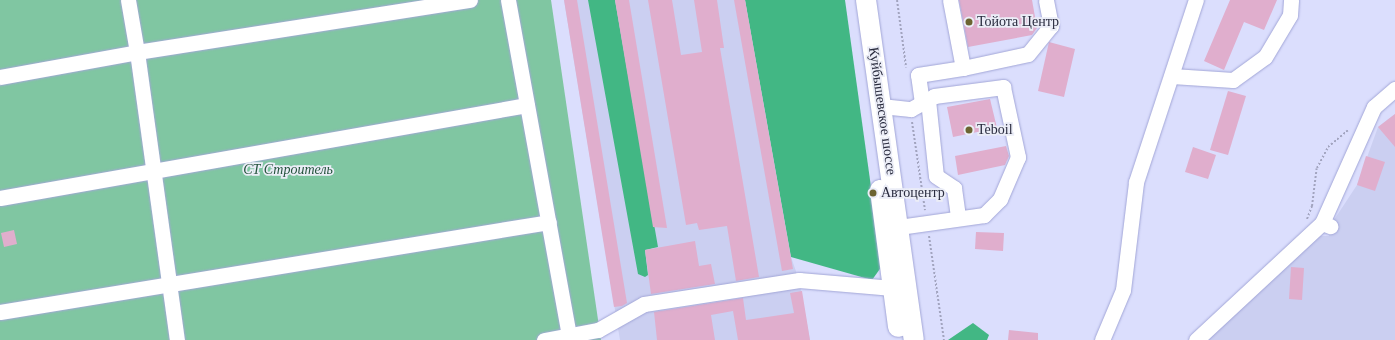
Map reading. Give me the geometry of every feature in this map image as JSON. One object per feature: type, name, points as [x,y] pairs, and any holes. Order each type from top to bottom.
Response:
[{"type":"main road","name":"Куйбышевское шоссе","points":[[852,0],[900,340]]},
{"type":"main road","name":"Куйбышевское шоссе","points":[[866,0],[914,340]]},
{"type":"lane","points":[[128,0],[171,284],[177,340]]},
{"type":"lane","points":[[0,77],[137,52],[470,0]]},
{"type":"lane","points":[[508,0],[570,338]]},
{"type":"lane","points":[[950,0],[963,68]]},
{"type":"lane","points":[[958,218],[954,188],[936,176],[925,101],[918,75],[963,68],[1028,54],[1051,26],[1046,0]]},
{"type":"lane","points":[[1102,340],[1123,290],[1136,182],[1196,0]]},
{"type":"lane","points":[[1172,76],[1233,80],[1265,57],[1290,15],[1291,0]]},
{"type":"lane","points":[[881,106],[911,109],[925,101],[1003,87],[1018,157],[1000,198],[984,215],[899,227]]},
{"type":"lane","points":[[1196,340],[1326,224],[1374,107],[1395,89]]},
{"type":"lane","points":[[0,198],[528,105]]},
{"type":"lane","points":[[0,312],[549,222]]},
{"type":"lane","points":[[544,340],[570,338],[598,330],[644,304],[799,280],[893,288]]},
{"type":"path","points":[[1305,223],[1312,206],[1317,168],[1328,148],[1350,128]]},
{"type":"path","points":[[920,179],[928,223],[944,340]]},
{"type":"shaded area","points":[[564,0],[745,0],[791,257],[799,280],[810,340],[620,340]]},
{"type":"shaded area","points":[[1395,114],[1395,340],[1204,340],[1316,236],[1329,236],[1330,226],[1357,185],[1378,127]]},
{"type":"green space","name":"СТ Строитель","points":[[0,0],[551,0],[601,340],[0,340]]},
{"type":"green space","points":[[588,0],[615,0],[658,247],[645,250],[648,275],[645,277],[638,274]]},
{"type":"green space","points":[[745,0],[845,0],[882,266],[872,280],[791,257]]},
{"type":"green space","points":[[973,323],[989,335],[987,340],[948,340]]},
{"type":"building","points":[[564,0],[577,0],[627,303],[622,306],[614,307]]},
{"type":"building","points":[[615,0],[629,0],[667,228],[653,227]]},
{"type":"building","points":[[648,0],[672,0],[681,55],[702,52],[694,0],[717,0],[724,48],[720,48],[759,277],[736,281],[727,226],[699,230],[697,223],[686,225]]},
{"type":"building","points":[[734,0],[745,0],[793,269],[782,271]]},
{"type":"building","points":[[959,0],[1032,0],[1037,28],[1032,35],[968,47]]},
{"type":"building","points":[[1230,0],[1277,0],[1264,30],[1244,22],[1224,70],[1204,61]]},
{"type":"building","points":[[1049,42],[1075,49],[1064,97],[1038,91]]},
{"type":"building","points":[[1228,91],[1246,96],[1228,155],[1210,150]]},
{"type":"building","points":[[990,99],[997,128],[953,137],[947,107]]},
{"type":"building","points":[[1395,114],[1395,147],[1378,127]]},
{"type":"building","points":[[1006,146],[1009,156],[1005,165],[958,175],[955,156]]},
{"type":"building","points":[[1193,147],[1216,155],[1208,179],[1185,172]]},
{"type":"building","points":[[1366,156],[1385,162],[1375,191],[1357,185]]},
{"type":"building","points":[[14,230],[17,244],[4,247],[1,233]]},
{"type":"building","points":[[976,232],[1004,233],[1003,251],[975,249]]},
{"type":"building","points":[[695,241],[699,266],[711,264],[715,284],[651,294],[645,250]]},
{"type":"building","points":[[1291,267],[1304,268],[1302,300],[1289,299]]},
{"type":"building","points":[[802,291],[810,340],[738,340],[733,311],[711,315],[715,340],[657,340],[654,312],[743,298],[746,320],[794,313],[790,293]]},
{"type":"building","points":[[1009,330],[1038,333],[1038,340],[1008,340]]},
{"type":"place","name":"Тойота Центр","points":[[969,22]]},
{"type":"place","name":"Teboil","points":[[969,130]]},
{"type":"place","name":"Автоцентр","points":[[873,193]]}]
